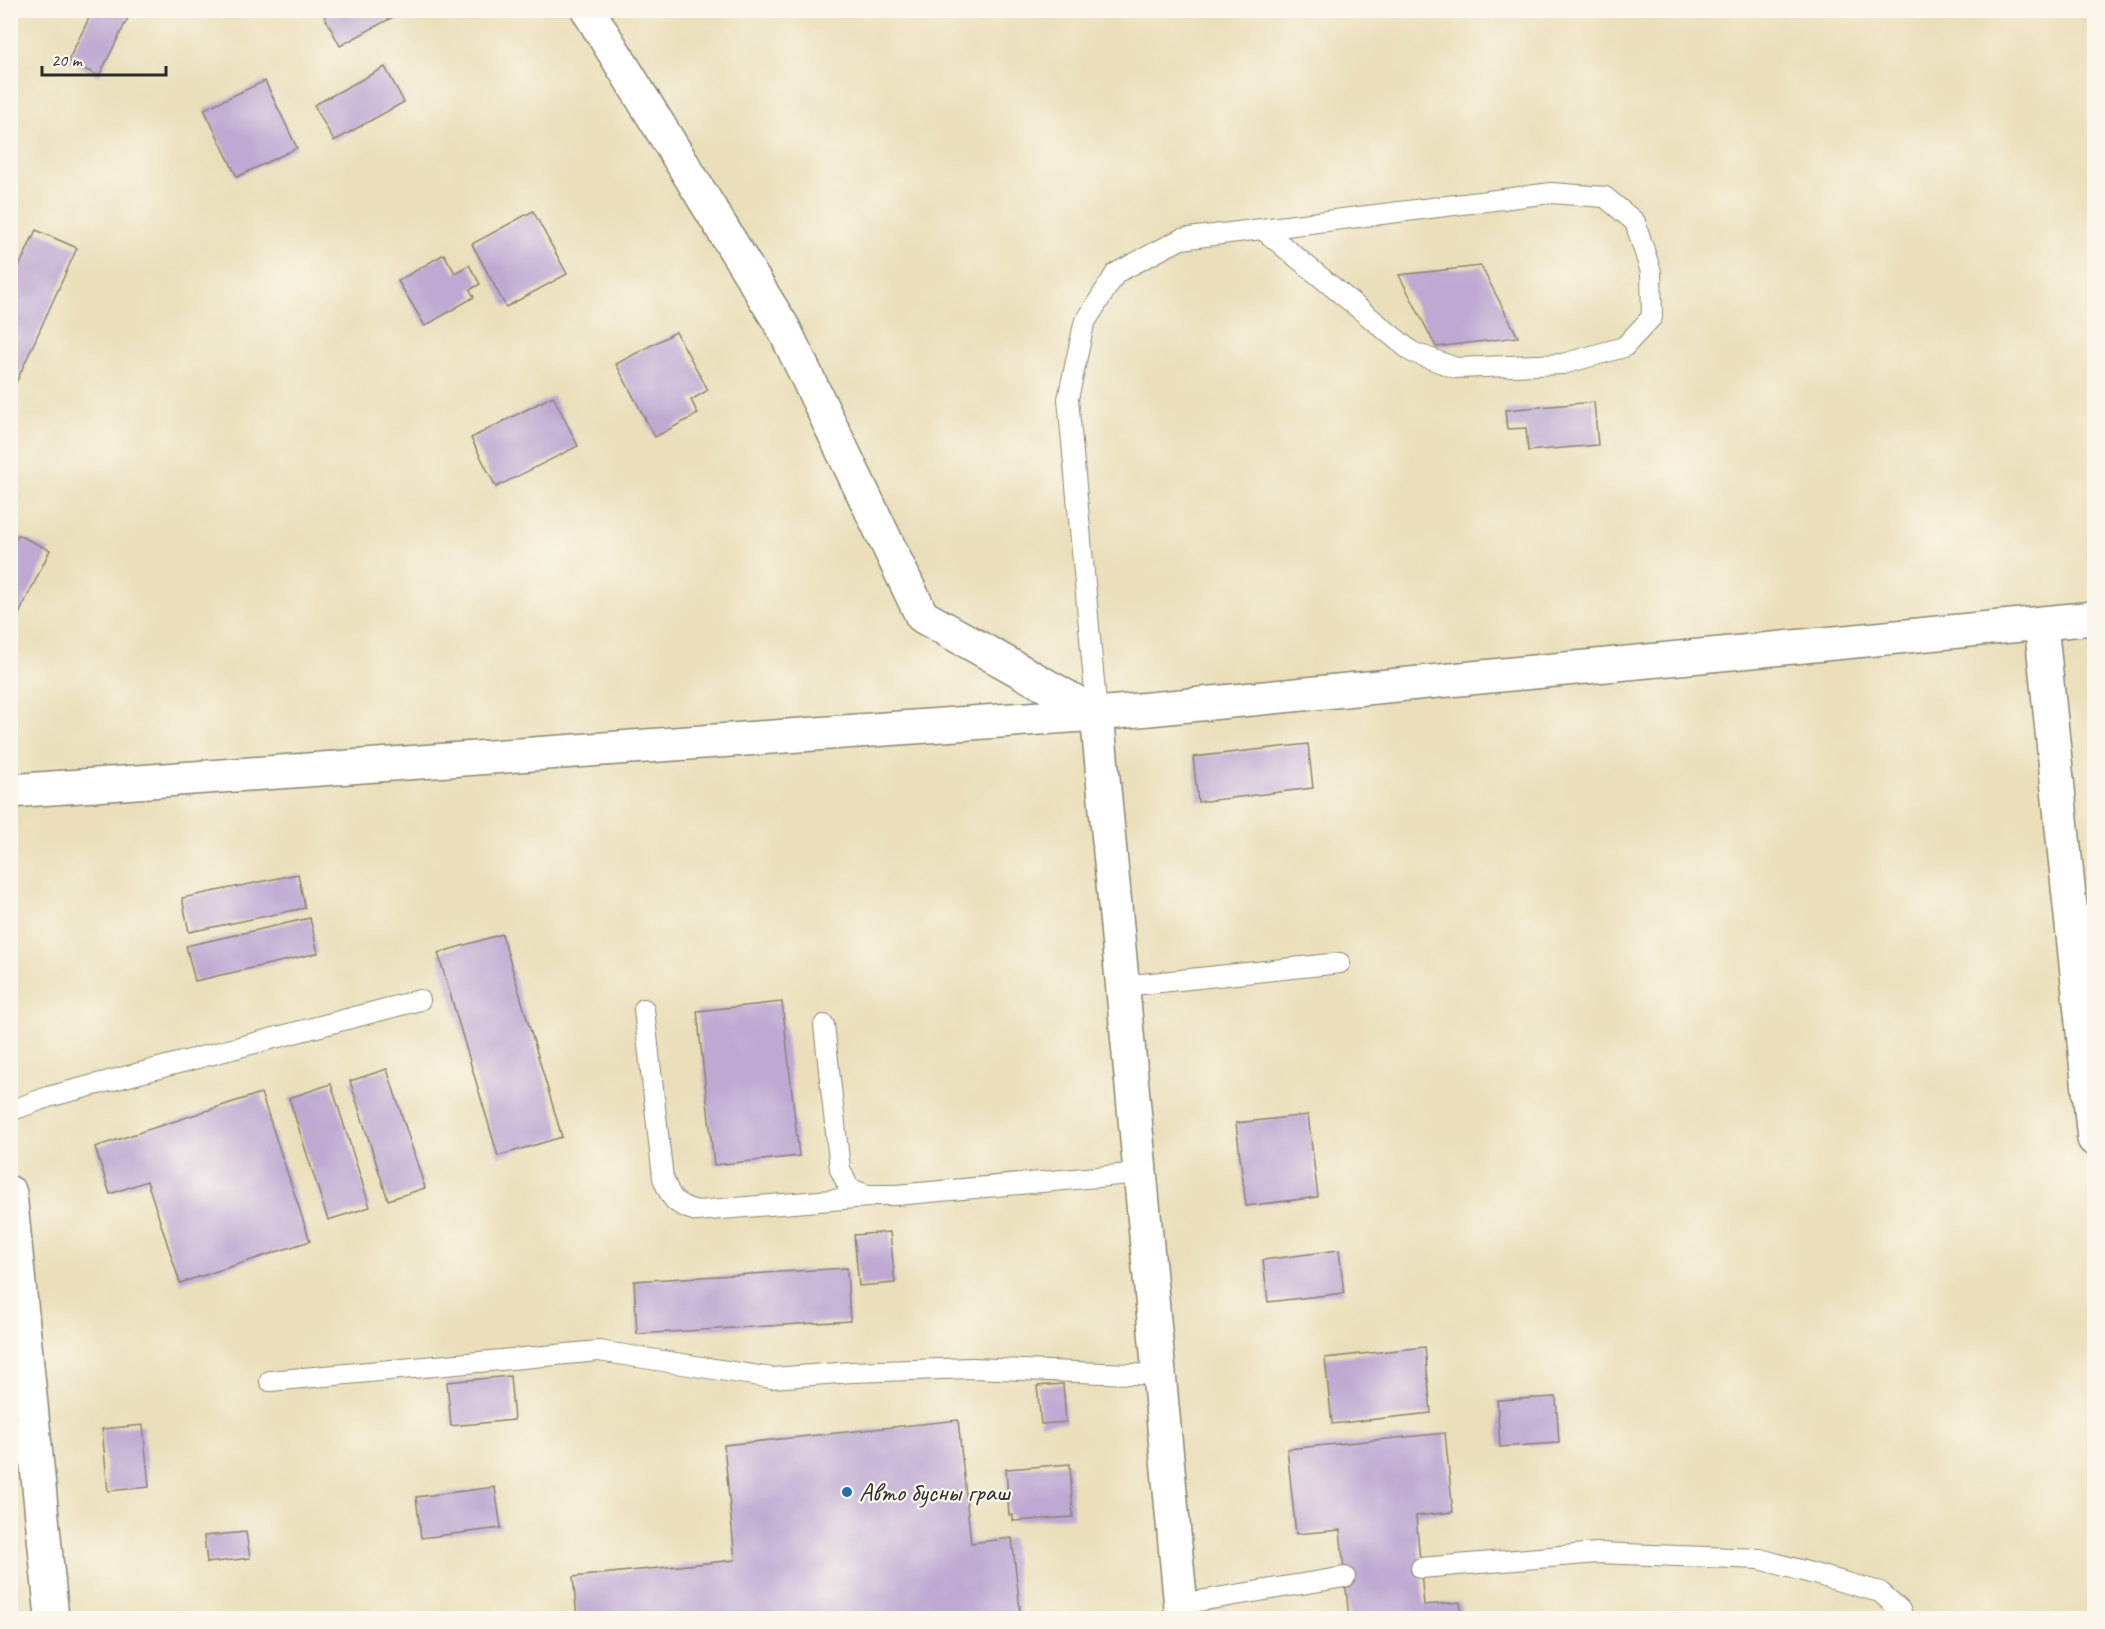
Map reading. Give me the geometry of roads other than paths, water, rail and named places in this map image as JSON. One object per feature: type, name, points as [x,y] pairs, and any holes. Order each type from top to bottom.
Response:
[{"type":"street","points":[[588,10],[784,328],[922,616],[1097,714]]},
{"type":"street","points":[[10,791],[1097,714],[2094,618]]},
{"type":"street","points":[[2041,624],[2094,1138]]},
{"type":"street","points":[[1097,714],[1181,1611]]},
{"type":"street","points":[[10,1194],[52,1618]]},
{"type":"lane","points":[[1097,714],[1068,399],[1084,324],[1116,273],[1181,239],[1551,193],[1605,197],[1635,222],[1651,272],[1652,317],[1624,347],[1563,364],[1456,368],[1412,352],[1263,229]]},
{"type":"lane","points":[[1123,986],[1340,963]]},
{"type":"lane","points":[[10,1111],[48,1097],[420,1000]]},
{"type":"lane","points":[[644,1009],[663,1178],[669,1195],[679,1206],[697,1211],[1141,1173]]},
{"type":"lane","points":[[824,1025],[840,1169],[849,1188],[866,1195],[896,1195]]},
{"type":"lane","points":[[270,1381],[600,1351],[772,1378],[852,1372],[972,1368],[1158,1375]]},
{"type":"lane","points":[[1421,1568],[1597,1553],[1760,1559],[1880,1592],[1900,1610],[1903,1618]]},
{"type":"lane","points":[[1181,1611],[1345,1577]]},
{"type":"place","name":"Авто бусны граш","points":[[847,1492]]}]
